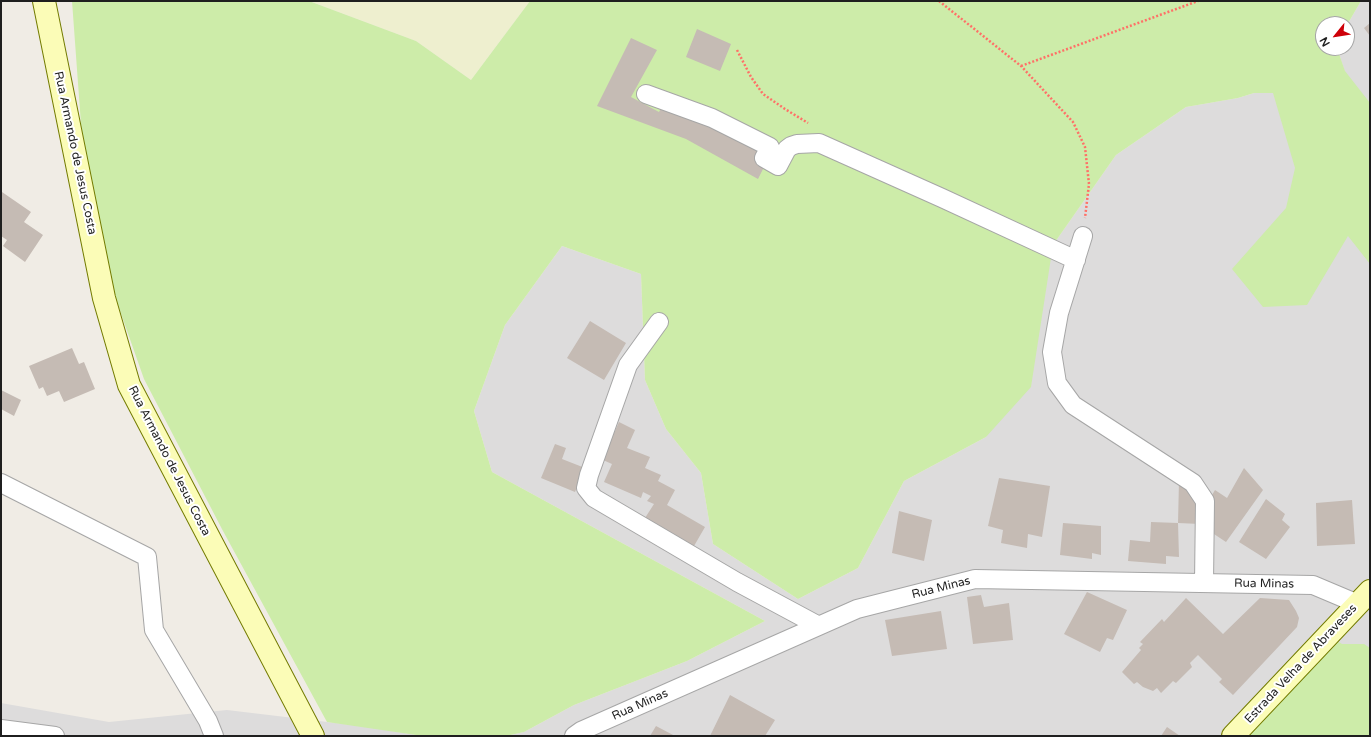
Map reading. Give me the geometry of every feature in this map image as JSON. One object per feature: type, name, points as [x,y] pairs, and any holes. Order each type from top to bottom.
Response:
[{"type":"street","name":"Rua Armando de Jesus Costa","points":[[44,1],[104,298],[129,385],[313,736]]},
{"type":"street","points":[[646,94],[712,118],[770,147],[764,158],[778,166],[787,149],[791,146],[797,144],[819,143],[1076,260]]},
{"type":"street","points":[[1083,236],[1058,313],[1052,352],[1057,383],[1072,406],[1193,483],[1205,501],[1204,583]]},
{"type":"street","points":[[659,322],[628,365],[589,475],[586,488],[594,498],[621,514],[737,582],[819,626]]},
{"type":"street","points":[[1,483],[147,557],[154,630],[208,721],[214,736]]},
{"type":"street","name":"Rua Minas","points":[[574,736],[581,731],[857,610],[974,579],[1313,585],[1364,597]]},
{"type":"street","name":"Estrada Velha de Abraveses","points":[[1233,736],[1364,597]]},
{"type":"street","points":[[1,729],[55,736]]},
{"type":"path","points":[[939,1],[1021,66],[1073,122],[1085,148],[1088,184],[1083,236]]},
{"type":"path","points":[[1021,66],[1198,1]]},
{"type":"shaded area","points":[[1361,1],[1370,1],[1370,736],[506,736],[524,732],[574,705],[687,661],[765,621],[492,472],[474,411],[505,325],[562,246],[641,274],[645,380],[666,429],[701,473],[713,544],[798,599],[858,568],[904,481],[986,437],[1053,245],[1116,155],[1186,107],[1238,98],[1254,93],[1273,93],[1345,72],[1340,56],[1355,56],[1355,16],[1352,16]]},
{"type":"shaded area","points":[[1,703],[109,722],[227,710],[361,726],[423,736],[1,736]]},
{"type":"green space","points":[[72,1],[309,1],[416,41],[471,80],[530,1],[1361,1],[1352,16],[1315,16],[1315,56],[1340,56],[1345,71],[1370,103],[1370,264],[1348,236],[1307,305],[1263,307],[1232,269],[1286,208],[1295,168],[1273,93],[1254,93],[1238,98],[1186,107],[1116,155],[1053,245],[1031,387],[986,437],[904,481],[858,568],[798,599],[713,544],[701,473],[666,429],[645,380],[641,274],[562,246],[505,325],[474,411],[492,472],[765,621],[687,661],[574,705],[524,732],[506,736],[423,736],[327,722],[223,531],[144,379],[88,220]]},
{"type":"green space","points":[[309,1],[530,1],[471,80],[416,41]]},
{"type":"green space","points":[[1327,635],[1342,644],[1364,644],[1370,648],[1370,736],[1233,736]]},
{"type":"building","points":[[1370,23],[1370,36],[1364,28]]},
{"type":"building","points":[[697,29],[731,44],[720,71],[686,57]]},
{"type":"building","points":[[631,38],[657,50],[631,97],[659,112],[662,106],[721,130],[760,149],[754,159],[765,165],[758,179],[686,139],[597,106]]},
{"type":"building","points":[[2,192],[31,212],[24,222],[43,235],[25,262],[3,246],[7,240],[1,236]]},
{"type":"building","points":[[590,321],[626,343],[604,380],[567,358]]},
{"type":"building","points":[[72,348],[79,364],[84,362],[95,389],[64,402],[59,391],[47,396],[43,387],[39,389],[29,366]]},
{"type":"building","points":[[1,390],[21,400],[14,416],[1,409]]},
{"type":"building","points":[[619,422],[635,430],[627,448],[650,457],[645,468],[661,475],[658,481],[675,490],[667,505],[705,527],[694,546],[645,518],[654,504],[647,501],[651,496],[643,492],[641,498],[604,482],[612,464],[603,460],[610,429],[615,431]]},
{"type":"building","points":[[555,444],[566,448],[562,459],[585,468],[575,492],[541,478]]},
{"type":"building","points":[[1244,468],[1263,490],[1226,542],[1208,530],[1208,502],[1215,490],[1227,498]]},
{"type":"building","points":[[999,478],[1050,486],[1042,537],[1028,534],[1027,548],[1001,543],[1003,530],[988,526]]},
{"type":"building","points":[[1179,481],[1199,502],[1200,524],[1178,523]]},
{"type":"building","points":[[1266,499],[1285,514],[1282,520],[1290,527],[1266,559],[1239,542]]},
{"type":"building","points":[[1352,500],[1355,544],[1317,546],[1316,503]]},
{"type":"building","points":[[899,511],[932,520],[924,561],[892,553]]},
{"type":"building","points":[[1151,522],[1178,523],[1179,557],[1166,556],[1166,564],[1128,561],[1130,540],[1150,542]]},
{"type":"building","points":[[1063,523],[1101,526],[1101,555],[1092,553],[1092,559],[1060,555]]},
{"type":"building","points":[[1087,592],[1127,610],[1113,640],[1107,638],[1100,652],[1064,634]]},
{"type":"building","points":[[981,595],[984,607],[1009,603],[1013,640],[973,644],[967,597]]},
{"type":"building","points":[[1186,598],[1223,634],[1260,598],[1289,600],[1299,618],[1297,627],[1233,695],[1219,682],[1222,679],[1198,655],[1190,663],[1192,667],[1176,683],[1173,681],[1161,693],[1157,688],[1153,691],[1143,687],[1137,682],[1134,684],[1122,672],[1141,650],[1139,648],[1143,644],[1140,642],[1162,619],[1164,622]]},
{"type":"building","points":[[941,611],[947,649],[892,656],[885,620]]},
{"type":"building","points":[[730,695],[775,720],[765,736],[710,736]]},
{"type":"building","points":[[656,726],[675,736],[650,736]]},
{"type":"building","points":[[1167,727],[1180,736],[1161,736]]}]
